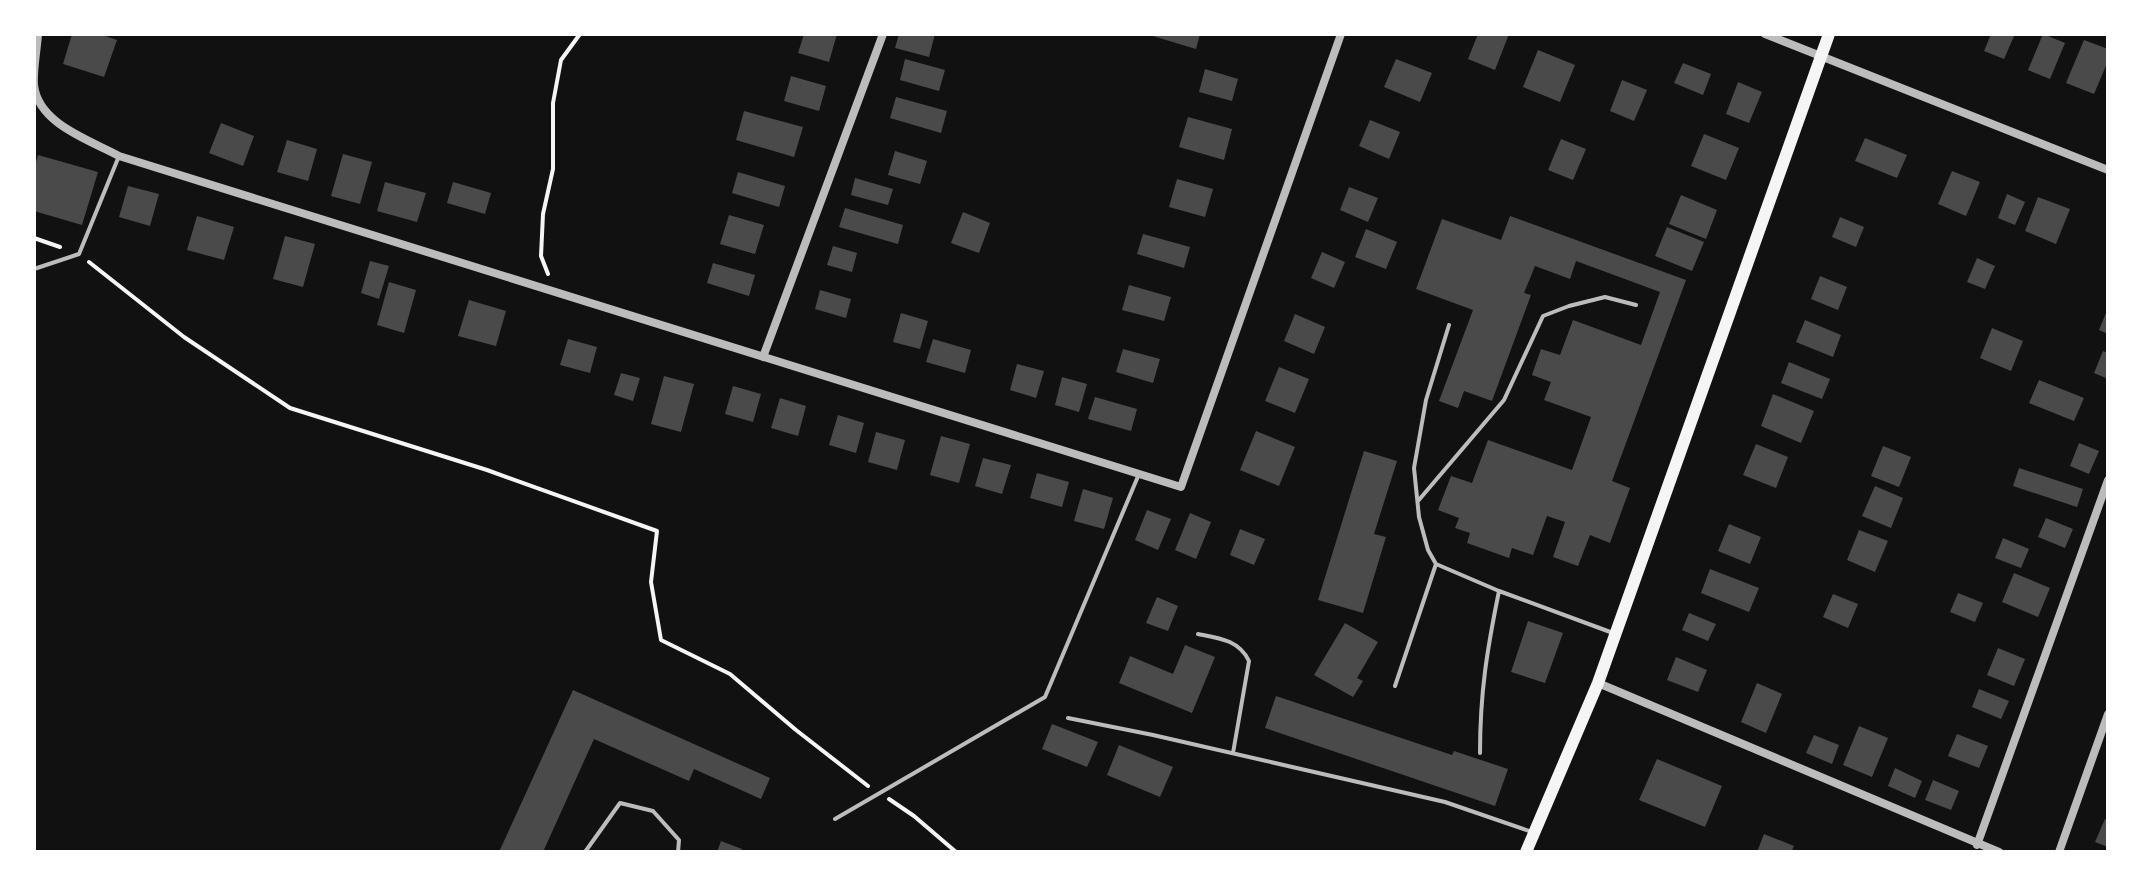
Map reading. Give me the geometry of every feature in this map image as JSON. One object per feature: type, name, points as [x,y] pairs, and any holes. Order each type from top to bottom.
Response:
[{"type":"main road","points":[[1526,852],[1598,683],[1829,34]]},
{"type":"street","points":[[38,34],[34,86],[50,118],[119,156],[1181,487],[1341,34]]},
{"type":"street","points":[[763,357],[883,34]]},
{"type":"street","points":[[1765,34],[2108,170]]},
{"type":"street","points":[[1977,845],[2108,480]]},
{"type":"street","points":[[1598,683],[1999,852]]},
{"type":"street","points":[[2059,852],[2108,714]]},
{"type":"lane","points":[[34,269],[79,254],[119,156]]},
{"type":"lane","points":[[1418,501],[1504,400],[1543,316],[1605,297],[1636,305]]},
{"type":"lane","points":[[1449,325],[1426,400],[1414,468],[1428,550],[1436,564],[1616,634]]},
{"type":"lane","points":[[835,819],[1045,697],[1139,474]]},
{"type":"lane","points":[[1395,686],[1436,564]]},
{"type":"lane","points":[[1480,753],[1483,669],[1499,591]]},
{"type":"lane","points":[[1198,634],[1225,639],[1243,650],[1249,661],[1233,753]]},
{"type":"lane","points":[[1068,718],[1445,802],[1534,833]]},
{"type":"lane","points":[[585,852],[620,803],[653,811],[679,840],[678,852]]},
{"type":"path","points":[[556,292],[541,256],[543,214],[553,169],[553,103],[561,60],[580,34]]},
{"type":"path","points":[[34,238],[79,254],[184,337],[290,408],[487,470],[657,531],[651,582],[661,640],[730,674],[796,730],[914,816],[956,852]]},
{"type":"building","points":[[72,34],[99,34],[117,40],[104,77],[63,64]]},
{"type":"building","points":[[804,34],[837,34],[829,62],[798,53]]},
{"type":"building","points":[[899,34],[935,34],[929,57],[895,48]]},
{"type":"building","points":[[1146,34],[1200,34],[1196,49]]},
{"type":"building","points":[[1478,34],[1509,34],[1495,70],[1468,59]]},
{"type":"building","points":[[1991,34],[2015,34],[2004,59],[1984,51]]},
{"type":"building","points":[[2043,34],[2065,43],[2050,79],[2028,70]]},
{"type":"building","points":[[2084,40],[2108,49],[2108,61],[2094,94],[2066,83]]},
{"type":"building","points":[[1538,50],[1575,65],[1560,102],[1523,87]]},
{"type":"building","points":[[905,59],[945,70],[939,91],[900,80]]},
{"type":"building","points":[[1396,59],[1432,73],[1420,102],[1384,87]]},
{"type":"building","points":[[1683,63],[1711,74],[1703,95],[1674,83]]},
{"type":"building","points":[[1205,69],[1238,79],[1232,101],[1199,92]]},
{"type":"building","points":[[791,76],[826,86],[819,111],[784,101]]},
{"type":"building","points":[[1622,80],[1647,90],[1634,121],[1610,111]]},
{"type":"building","points":[[1738,82],[1762,92],[1749,123],[1726,114]]},
{"type":"building","points":[[896,97],[947,111],[941,133],[890,118]]},
{"type":"building","points":[[744,111],[803,127],[794,157],[736,140]]},
{"type":"building","points":[[1188,117],[1232,129],[1224,160],[1179,147]]},
{"type":"building","points":[[1370,120],[1400,132],[1389,159],[1359,146]]},
{"type":"building","points":[[221,123],[254,136],[243,166],[209,153]]},
{"type":"building","points":[[1704,134],[1739,148],[1726,180],[1691,166]]},
{"type":"building","points":[[1865,138],[1907,155],[1897,178],[1855,161]]},
{"type":"building","points":[[1561,139],[1586,149],[1573,180],[1548,170]]},
{"type":"building","points":[[287,140],[317,149],[308,181],[277,172]]},
{"type":"building","points":[[895,151],[927,161],[920,184],[888,175]]},
{"type":"building","points":[[343,154],[372,162],[360,204],[331,196]]},
{"type":"building","points":[[38,155],[98,172],[82,225],[34,211],[34,169]]},
{"type":"building","points":[[1952,171],[1980,182],[1966,216],[1938,204]]},
{"type":"building","points":[[738,172],[785,186],[779,207],[732,193]]},
{"type":"building","points":[[855,178],[893,189],[888,205],[851,195]]},
{"type":"building","points":[[1177,179],[1213,189],[1205,217],[1169,207]]},
{"type":"building","points":[[385,182],[426,193],[417,222],[377,211]]},
{"type":"building","points":[[453,182],[491,193],[485,214],[447,203]]},
{"type":"building","points":[[128,186],[159,194],[150,226],[119,217]]},
{"type":"building","points":[[1349,187],[1378,198],[1368,222],[1340,210]]},
{"type":"building","points":[[2007,194],[2025,202],[2015,225],[1998,218]]},
{"type":"building","points":[[1681,195],[1717,210],[1706,239],[1669,224]]},
{"type":"building","points":[[2038,197],[2070,209],[2056,244],[2025,231]]},
{"type":"building","points":[[845,208],[903,225],[898,244],[839,227]]},
{"type":"building","points":[[963,212],[990,223],[979,253],[951,243]]},
{"type":"building","points":[[729,215],[764,225],[755,254],[720,244]]},
{"type":"building","points":[[197,216],[234,227],[224,260],[187,250]]},
{"type":"building","points":[[1510,216],[1686,280],[1612,481],[1630,488],[1610,543],[1590,535],[1578,566],[1553,557],[1565,522],[1547,516],[1533,555],[1512,548],[1509,558],[1467,543],[1470,533],[1455,528],[1459,518],[1438,510],[1451,476],[1472,483],[1488,440],[1572,470],[1591,417],[1544,400],[1551,382],[1532,375],[1541,349],[1560,355],[1573,320],[1641,345],[1660,292],[1576,261],[1570,279],[1535,266],[1524,293],[1531,295],[1492,401],[1464,391],[1458,408],[1439,401],[1473,310],[1416,289],[1442,219],[1501,240]]},
{"type":"building","points":[[1840,217],[1864,227],[1856,247],[1832,237]]},
{"type":"building","points":[[1667,227],[1704,242],[1692,271],[1655,256]]},
{"type":"building","points":[[1366,229],[1397,242],[1386,269],[1355,257]]},
{"type":"building","points":[[1143,234],[1190,247],[1184,268],[1137,254]]},
{"type":"building","points":[[285,236],[315,244],[303,287],[273,279]]},
{"type":"building","points":[[833,246],[857,253],[852,272],[827,265]]},
{"type":"building","points":[[1322,252],[1345,262],[1334,288],[1311,278]]},
{"type":"building","points":[[1977,258],[1995,266],[1985,289],[1967,282]]},
{"type":"building","points":[[370,261],[389,266],[379,299],[361,293]]},
{"type":"building","points":[[713,263],[755,275],[749,296],[707,283]]},
{"type":"building","points":[[1820,276],[1847,287],[1838,310],[1811,299]]},
{"type":"building","points":[[389,282],[416,290],[404,333],[377,325]]},
{"type":"building","points":[[1129,285],[1171,297],[1164,321],[1122,310]]},
{"type":"building","points":[[820,290],[851,299],[846,318],[815,309]]},
{"type":"building","points":[[469,300],[506,311],[496,346],[458,336]]},
{"type":"building","points":[[901,313],[928,321],[920,349],[893,342]]},
{"type":"building","points":[[1295,314],[1325,327],[1314,354],[1284,341]]},
{"type":"building","points":[[2108,314],[2108,334],[2099,330]]},
{"type":"building","points":[[1805,320],[1841,335],[1833,357],[1796,342]]},
{"type":"building","points":[[1992,328],[2023,341],[2011,371],[1980,358]]},
{"type":"building","points":[[568,339],[597,347],[590,373],[560,365]]},
{"type":"building","points":[[933,339],[971,350],[965,373],[926,362]]},
{"type":"building","points":[[1123,349],[1160,359],[1153,383],[1116,372]]},
{"type":"building","points":[[2103,351],[2108,353],[2108,379],[2094,373]]},
{"type":"building","points":[[1789,362],[1830,379],[1822,399],[1781,383]]},
{"type":"building","points":[[1017,364],[1044,371],[1036,398],[1010,390]]},
{"type":"building","points":[[1279,367],[1309,379],[1295,413],[1265,401]]},
{"type":"building","points":[[621,373],[640,378],[633,401],[614,395]]},
{"type":"building","points":[[664,376],[694,384],[681,432],[651,424]]},
{"type":"building","points":[[1062,377],[1087,384],[1079,412],[1055,405]]},
{"type":"building","points":[[2039,380],[2084,398],[2074,421],[2029,403]]},
{"type":"building","points":[[733,386],[761,394],[753,422],[725,414]]},
{"type":"building","points":[[1773,394],[1814,411],[1801,443],[1761,426]]},
{"type":"building","points":[[1095,397],[1137,409],[1131,431],[1088,419]]},
{"type":"building","points":[[780,398],[806,406],[798,436],[771,428]]},
{"type":"building","points":[[838,415],[864,423],[856,453],[829,445]]},
{"type":"building","points":[[1256,431],[1295,447],[1279,486],[1240,470]]},
{"type":"building","points":[[876,432],[905,440],[897,470],[868,462]]},
{"type":"building","points":[[941,436],[970,444],[959,483],[930,475]]},
{"type":"building","points":[[2079,443],[2099,451],[2089,474],[2070,466]]},
{"type":"building","points":[[1756,444],[1788,457],[1776,488],[1743,475]]},
{"type":"building","points":[[1883,446],[1911,457],[1899,487],[1871,476]]},
{"type":"building","points":[[1364,451],[1397,461],[1374,534],[1386,537],[1363,613],[1318,600]]},
{"type":"building","points":[[983,458],[1011,465],[1002,494],[975,486]]},
{"type":"building","points":[[2019,468],[2083,489],[2077,507],[2013,486]]},
{"type":"building","points":[[1037,473],[1069,482],[1062,507],[1030,498]]},
{"type":"building","points":[[1875,486],[1903,498],[1891,528],[1862,516]]},
{"type":"building","points":[[1083,489],[1113,498],[1104,529],[1074,521]]},
{"type":"building","points":[[1147,510],[1171,519],[1158,550],[1135,540]]},
{"type":"building","points":[[1190,513],[1211,522],[1196,559],[1175,550]]},
{"type":"building","points":[[2046,518],[2073,529],[2065,548],[2038,537]]},
{"type":"building","points":[[1729,524],[1761,537],[1750,564],[1718,551]]},
{"type":"building","points":[[1240,529],[1265,539],[1254,565],[1230,555]]},
{"type":"building","points":[[1859,530],[1888,541],[1875,572],[1847,560]]},
{"type":"building","points":[[2003,538],[2029,549],[2021,568],[1995,558]]},
{"type":"building","points":[[1710,569],[1759,588],[1749,612],[1701,593]]},
{"type":"building","points":[[2014,573],[2050,588],[2038,617],[2002,602]]},
{"type":"building","points":[[1958,593],[1983,603],[1975,622],[1950,612]]},
{"type":"building","points":[[1833,594],[1858,604],[1848,628],[1823,617]]},
{"type":"building","points":[[1157,597],[1178,606],[1168,631],[1146,623]]},
{"type":"building","points":[[1689,613],[1716,624],[1708,641],[1682,630]]},
{"type":"building","points":[[1528,621],[1563,633],[1545,683],[1511,672]]},
{"type":"building","points":[[1345,623],[1378,642],[1357,678],[1363,681],[1353,697],[1314,675]]},
{"type":"building","points":[[1185,645],[1215,657],[1192,713],[1119,683],[1130,656],[1173,674]]},
{"type":"building","points":[[1998,648],[2025,659],[2014,686],[1987,675]]},
{"type":"building","points":[[1676,657],[1707,670],[1698,692],[1667,680]]},
{"type":"building","points":[[1757,683],[1782,694],[1766,733],[1741,722]]},
{"type":"building","points":[[1979,689],[2009,701],[2001,719],[1972,707]]},
{"type":"building","points":[[573,690],[770,778],[761,799],[694,769],[689,781],[594,739],[543,852],[499,852]]},
{"type":"building","points":[[1276,696],[1452,755],[1454,751],[1508,769],[1495,806],[1265,728]]},
{"type":"building","points":[[1052,724],[1098,742],[1087,767],[1042,749]]},
{"type":"building","points":[[1859,726],[1888,738],[1872,777],[1843,765]]},
{"type":"building","points":[[1957,734],[1988,746],[1979,768],[1948,756]]},
{"type":"building","points":[[1814,735],[1839,745],[1832,764],[1806,753]]},
{"type":"building","points":[[1119,745],[1173,767],[1160,797],[1107,775]]},
{"type":"building","points":[[1657,759],[1722,786],[1705,827],[1639,800]]},
{"type":"building","points":[[1895,768],[1922,781],[1915,798],[1888,786]]},
{"type":"building","points":[[1933,780],[1959,791],[1951,810],[1925,800]]},
{"type":"building","points":[[2105,819],[2108,820],[2108,847],[2095,842]]},
{"type":"building","points":[[1764,834],[1794,846],[1791,852],[1757,852]]},
{"type":"building","points":[[721,841],[742,849],[740,852],[717,852]]}]
